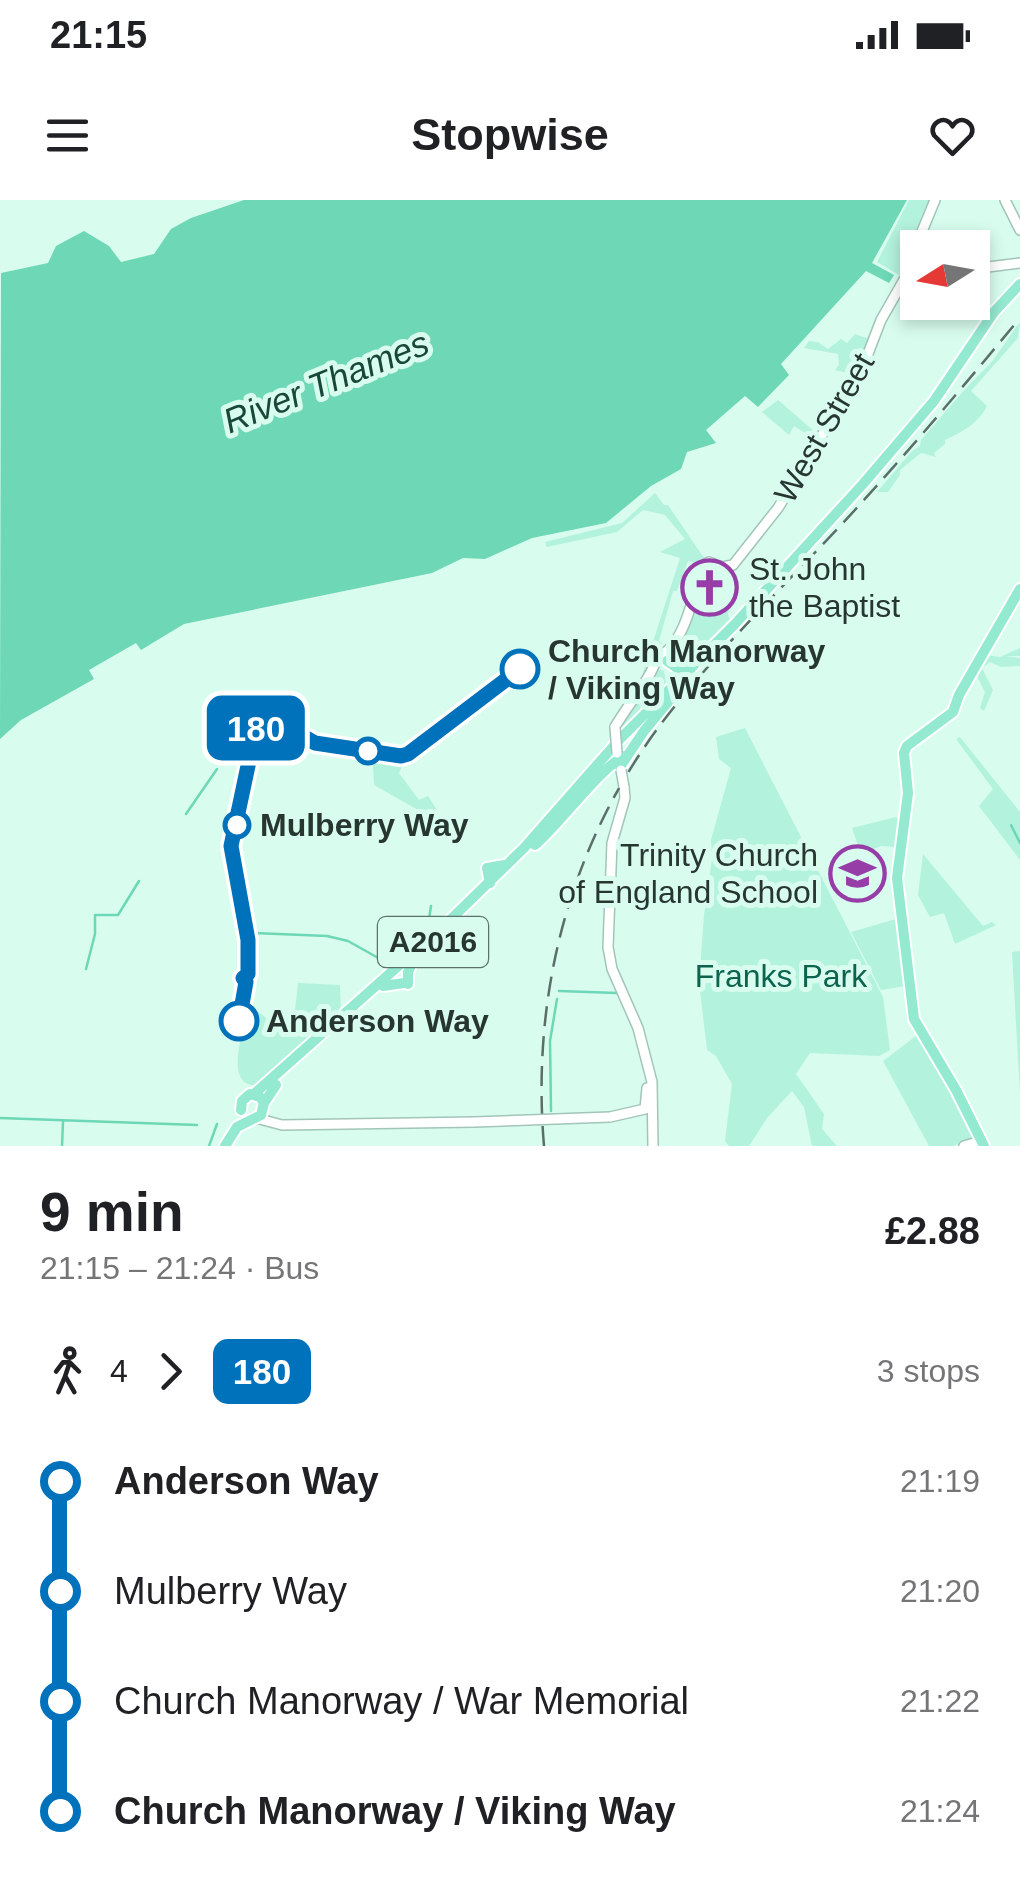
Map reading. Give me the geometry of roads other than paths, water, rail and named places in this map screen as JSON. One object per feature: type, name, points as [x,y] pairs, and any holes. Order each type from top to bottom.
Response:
[{"type":"main road","points":[[923,230],[935,200]]},
{"type":"main road","points":[[1005,200],[1020,230]]},
{"type":"main road","points":[[990,269],[1019,263]]},
{"type":"main road","name":"West Street","points":[[662,662],[679,634],[702,566],[706,562],[725,567],[733,564],[774,513],[818,444],[834,410],[866,364],[881,320],[900,287]]},
{"type":"main road","name":"A2016","points":[[264,1105],[288,1070],[535,845],[622,743],[739,628],[867,483],[934,401],[998,310],[1020,288]]},
{"type":"main road","name":"A2016","points":[[254,1094],[509,864],[655,701],[867,483]]},
{"type":"main road","points":[[964,1146],[983,1144],[914,1018],[897,878],[908,793],[904,750],[951,705],[1020,589]]},
{"type":"main road","points":[[662,662],[682,668],[708,650]]},
{"type":"main road","points":[[655,701],[667,684],[668,673],[662,662]]},
{"type":"main road","points":[[652,1146],[646,1114],[653,1085],[638,1028],[608,947],[612,843],[625,798],[615,728],[634,694],[662,662]]},
{"type":"main road","points":[[535,845],[619,761],[692,673]]},
{"type":"main road","points":[[384,986],[406,984],[414,959]]},
{"type":"main road","points":[[222,1146],[244,1098],[254,1094],[282,1125]]},
{"type":"main road","points":[[222,1146],[237,1127],[254,1118],[264,1105]]},
{"type":"main road","points":[[241,1110],[244,1116],[282,1125],[646,1114]]},
{"type":"water","name":"River Thames","points":[[244,200],[907,200],[872,263],[894,275],[889,283],[866,271],[781,364],[789,375],[758,407],[745,396],[706,430],[716,443],[687,452],[681,469],[651,486],[606,523],[532,538],[485,559],[463,558],[432,573],[184,624],[141,650],[136,643],[89,670],[94,679],[21,720],[0,739],[1,273],[48,263],[56,246],[84,231],[109,246],[121,262],[154,254],[171,229]]},
{"type":"waterway","points":[[186,814],[217,769]]},
{"type":"waterway","points":[[249,783],[238,848],[251,933],[251,971]]},
{"type":"waterway","points":[[1011,825],[1020,843]]},
{"type":"waterway","points":[[86,969],[95,934],[95,915],[118,915],[139,881]]},
{"type":"waterway","points":[[251,933],[327,936],[348,941],[389,964],[427,932],[431,906]]},
{"type":"waterway","points":[[559,991],[617,993]]},
{"type":"waterway","points":[[551,1111],[550,1041],[557,999]]},
{"type":"waterway","points":[[0,1118],[197,1125]]},
{"type":"waterway","points":[[62,1146],[63,1122]]},
{"type":"waterway","points":[[209,1146],[217,1124]]},
{"type":"railway","points":[[544,1146],[544,1032],[551,976],[581,868],[631,767],[706,669],[888,473],[1020,318]]},
{"type":"place","name":"St. John the Baptist","points":[[710,587]]},
{"type":"place","name":"Church Manorway / Viking Way","points":[[520,669]]},
{"type":"place","name":"Mulberry Way","points":[[237,825]]},
{"type":"place","name":"Trinity Church of England School","points":[[857,873]]},
{"type":"place","name":"Anderson Way","points":[[239,1021]]},
{"type":"park label","name":"Franks Park","points":[[781,976]]}]
